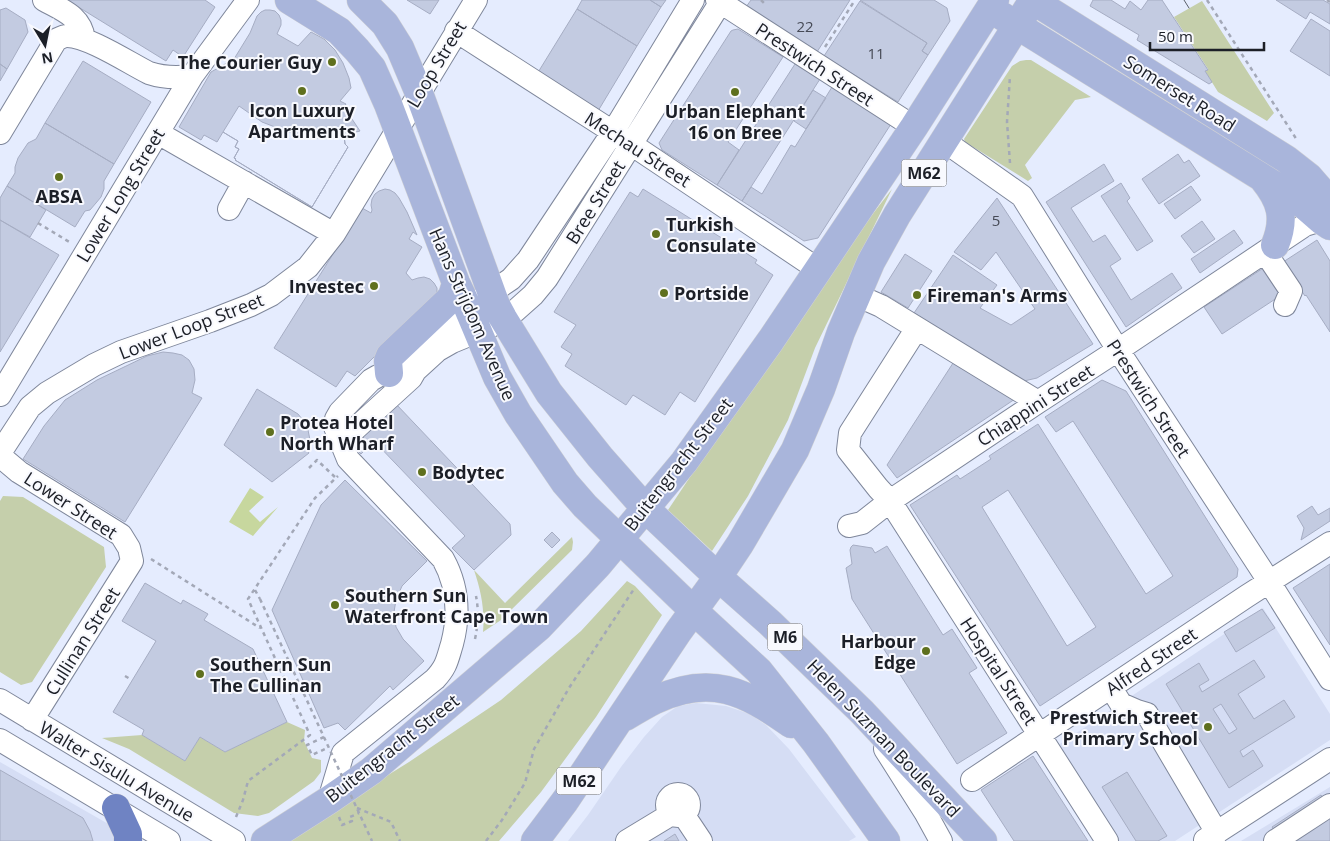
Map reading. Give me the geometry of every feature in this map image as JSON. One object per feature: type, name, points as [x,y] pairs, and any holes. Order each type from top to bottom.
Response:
[{"type":"highway","points":[[116,808],[128,834],[128,841]]},
{"type":"main road","name":"Hans Strijdom Avenue","points":[[289,0],[339,31],[372,68],[384,93],[408,111],[503,318],[548,393],[600,457],[646,509],[718,577]]},
{"type":"main road","name":"Hans Strijdom Avenue","points":[[361,0],[392,33],[400,48],[408,111],[456,283],[501,385],[518,414],[565,483],[585,506],[694,610]]},
{"type":"main road","name":"M62","points":[[535,841],[566,801],[678,632],[740,544],[795,450],[821,389],[841,332],[871,262],[897,215],[1033,0]]},
{"type":"main road","name":"Somerset Road","points":[[1033,0],[1301,170],[1322,209]]},
{"type":"main road","name":"Somerset Road","points":[[987,3],[1017,25],[1262,178],[1298,200],[1322,209]]},
{"type":"main road","name":"Buitengracht Street","points":[[265,841],[339,808],[371,771],[539,627],[598,565],[684,462],[771,340],[914,127],[987,3]]},
{"type":"main road","points":[[1262,178],[1275,195],[1281,222],[1280,234],[1270,248]]},
{"type":"main road","points":[[384,382],[390,356],[448,301],[452,296],[456,283]]},
{"type":"main road","name":"Helen Suzman Boulevard","points":[[718,577],[770,623],[862,712],[974,832]]},
{"type":"main road","name":"M6","points":[[694,610],[759,671],[816,743],[886,841]]},
{"type":"main road","points":[[620,719],[647,704],[675,692],[693,688],[714,688],[740,694],[760,703],[816,743]]},
{"type":"street","points":[[44,0],[67,12],[75,19],[83,31],[84,39]]},
{"type":"street","name":"Lower Long Street","points":[[0,395],[192,76],[248,0]]},
{"type":"street","points":[[311,0],[346,23],[366,43],[382,64],[408,111]]},
{"type":"street","points":[[339,808],[344,753],[435,679],[445,668],[455,634],[458,614],[456,591],[450,571],[443,559],[348,459],[341,441],[355,429],[384,382],[411,378],[415,371],[438,350],[452,342],[473,320],[461,266],[408,111],[396,65],[386,46],[367,20],[345,0]]},
{"type":"street","name":"Loop Street","points":[[408,111],[476,0]]},
{"type":"street","name":"Bree Street","points":[[693,0],[612,132],[528,260],[511,279],[491,293],[473,320],[491,326],[525,303],[547,278],[720,1]]},
{"type":"street","name":"Prestwich Street","points":[[720,1],[914,127]]},
{"type":"street","name":"Mechau Street","points":[[456,31],[632,144],[819,270]]},
{"type":"street","points":[[0,133],[56,40],[61,37],[67,36],[84,39],[149,73],[169,78],[192,76]]},
{"type":"street","name":"Lower Loop Street","points":[[0,454],[30,407],[66,380],[122,352],[251,305],[271,295],[308,267],[334,234],[408,111]]},
{"type":"street","points":[[158,133],[334,234]]},
{"type":"street","name":"Prestwich Street","points":[[944,141],[1022,196],[1118,350],[1330,679]]},
{"type":"street","points":[[229,208],[244,182]]},
{"type":"street","name":"Chiappini Street","points":[[849,526],[862,523],[890,501],[1270,248],[1322,209]]},
{"type":"street","points":[[1270,248],[1291,291],[1285,305]]},
{"type":"street","points":[[856,295],[881,306],[1038,402]]},
{"type":"street","name":"Hospital Street","points":[[917,328],[850,433],[848,450],[890,501],[1107,841]]},
{"type":"street","name":"Lower Street","points":[[0,454],[19,472],[121,535],[129,548],[132,561]]},
{"type":"street","name":"Alfred Street","points":[[972,780],[1247,596],[1330,543]]},
{"type":"street","name":"Cullinan Street","points":[[32,720],[132,561]]},
{"type":"street","points":[[1111,688],[1121,704],[1147,714],[1210,837],[1330,760]]},
{"type":"street","name":"Walter Sisulu Avenue","points":[[0,700],[234,841]]},
{"type":"street","points":[[862,712],[925,812],[941,841]]},
{"type":"street","name":"Walter Sisulu Avenue","points":[[0,740],[169,841]]},
{"type":"street","points":[[848,788],[901,841]]},
{"type":"street","points":[[1275,841],[1330,805]]},
{"type":"street","points":[[627,841],[665,818],[677,814],[701,841]]},
{"type":"path","points":[[814,63],[855,0]]},
{"type":"path","points":[[1207,0],[1299,143]]},
{"type":"path","points":[[1006,185],[1013,170],[1009,160],[1007,122],[1010,75]]},
{"type":"path","points":[[38,223],[73,244]]},
{"type":"path","points":[[309,468],[317,460],[336,478]]},
{"type":"path","points":[[236,817],[248,781],[310,734],[248,599],[315,498],[342,471]]},
{"type":"path","points":[[132,561],[148,557],[262,629]]},
{"type":"path","points":[[486,841],[502,820],[525,783],[534,749],[564,696],[634,589]]},
{"type":"path","points":[[255,590],[372,841]]},
{"type":"path","points":[[125,676],[132,680]]},
{"type":"path","points":[[324,737],[308,745],[312,755],[326,749]]},
{"type":"path","points":[[359,812],[350,817],[352,821],[342,825],[339,808],[358,808],[390,822],[400,841]]},
{"type":"shaded area","points":[[1202,1],[1274,113],[1267,121],[1218,92],[1205,71],[1208,69],[1174,17]]},
{"type":"shaded area","points":[[1026,60],[1031,60],[1091,97],[1075,100],[1025,165],[1032,178],[1028,181],[965,142],[964,139],[1012,66]]},
{"type":"shaded area","points":[[892,189],[815,348],[788,420],[748,496],[712,551],[668,510],[841,255]]},
{"type":"shaded area","points":[[250,488],[264,497],[249,511],[260,522],[278,507],[253,536],[229,522]]},
{"type":"shaded area","points":[[3,496],[23,497],[104,547],[106,567],[32,682],[21,685],[0,672],[0,501]]},
{"type":"shaded area","points":[[572,537],[572,550],[501,620],[483,632],[482,601],[474,570],[505,603]]},
{"type":"shaded area","points":[[627,581],[635,586],[662,615],[596,717],[541,792],[499,841],[282,841],[409,762],[501,700],[581,631]]},
{"type":"shaded area","name":"Prestwich Street Primary School","points":[[1263,608],[1330,714],[1330,740],[1175,841],[1119,841],[1057,746]]},
{"type":"shaded area","points":[[696,703],[726,706],[750,714],[766,725],[789,749],[856,837],[849,841],[568,841],[621,767],[662,717],[678,706]]},
{"type":"shaded area","points":[[287,722],[305,730],[304,741],[312,758],[321,760],[321,772],[314,781],[269,813],[258,816],[234,813],[129,749],[102,738],[142,735],[185,761],[200,737],[225,752]]},
{"type":"shaded area","points":[[0,762],[138,841],[0,841]]},
{"type":"shaded area","points":[[1330,787],[1330,841],[1241,841]]},
{"type":"building","points":[[67,0],[205,0],[215,7],[183,57],[173,50],[166,61]]},
{"type":"building","points":[[407,0],[439,0],[430,14]]},
{"type":"building","points":[[582,0],[650,0],[661,7],[637,46],[577,9]]},
{"type":"building","points":[[650,0],[666,0],[661,7]]},
{"type":"building","points":[[751,0],[850,0],[817,52],[746,7]]},
{"type":"building","points":[[860,0],[934,0],[947,8],[950,21],[928,55],[922,51],[927,43]]},
{"type":"building","points":[[1093,0],[1111,0],[1125,9],[1130,1],[1141,10],[1148,0],[1162,0],[1208,70],[1205,71],[1212,82],[1209,84],[1137,40],[1139,35],[1090,6]]},
{"type":"building","points":[[1276,0],[1323,0],[1330,4],[1330,24],[1310,12],[1306,19]]},
{"type":"building","points":[[860,1],[927,43],[922,51],[928,55],[898,102],[824,56]]},
{"type":"building","points":[[6,8],[25,20],[28,32],[7,69],[0,64],[0,10]]},
{"type":"building","points":[[577,9],[637,46],[598,111],[537,74]]},
{"type":"building","points":[[265,10],[275,11],[279,15],[281,25],[277,34],[298,46],[311,32],[324,39],[335,50],[349,78],[351,88],[340,101],[346,104],[344,107],[360,131],[344,135],[345,144],[348,147],[312,207],[235,160],[234,158],[239,149],[235,147],[238,141],[223,132],[217,142],[204,135],[201,140],[179,127],[211,72],[234,59],[250,33],[257,16]]},
{"type":"building","points":[[1311,19],[1330,31],[1330,76],[1290,51]]},
{"type":"building","points":[[738,29],[783,57],[728,142],[739,150],[717,185],[662,150],[659,143],[731,31]]},
{"type":"building","points":[[83,61],[151,102],[114,164],[45,123]]},
{"type":"building","points":[[0,64],[7,69],[0,81]]},
{"type":"building","points":[[795,64],[820,79],[742,201],[717,185]]},
{"type":"building","points":[[832,87],[891,124],[818,238],[804,241],[742,201],[751,187],[762,194],[791,145],[795,147]]},
{"type":"building","points":[[813,90],[826,98],[806,129],[794,121]]},
{"type":"building","points":[[239,106],[262,122],[288,132],[315,138],[337,138],[344,135],[345,144],[348,147],[312,207],[235,160],[234,158],[239,149],[235,147],[238,141],[223,132]]},
{"type":"building","name":"ABSA","points":[[45,123],[114,164],[104,181],[101,197],[90,210],[85,211],[75,227],[7,186],[15,173],[18,158],[28,143],[36,139]]},
{"type":"building","points":[[1178,154],[1184,163],[1189,160],[1200,176],[1159,204],[1142,179]]},
{"type":"building","points":[[1104,164],[1114,181],[1071,208],[1093,242],[1105,235],[1121,259],[1110,266],[1131,300],[1172,273],[1182,288],[1126,327],[1046,202]]},
{"type":"building","points":[[1121,183],[1130,198],[1127,201],[1153,241],[1137,251],[1101,196]]},
{"type":"building","points":[[7,186],[46,210],[30,237],[0,220],[0,198]]},
{"type":"building","points":[[1191,186],[1201,200],[1175,219],[1164,204]]},
{"type":"building","name":"Investec","points":[[385,189],[395,193],[399,198],[417,235],[413,232],[409,239],[422,247],[406,273],[412,280],[424,277],[430,279],[437,288],[437,294],[355,376],[347,371],[336,387],[274,348],[362,208],[371,213],[372,199],[375,194]]},
{"type":"building","name":"Portside","points":[[643,189],[757,260],[755,263],[773,275],[695,402],[680,392],[665,415],[633,395],[626,405],[565,366],[572,354],[561,347],[576,325],[554,312],[630,192],[638,197]]},
{"type":"building","points":[[997,198],[1093,344],[1037,378],[1024,381],[914,313],[953,255],[997,285],[980,308],[1011,325],[1035,309],[996,252],[981,270],[954,252]]},
{"type":"building","points":[[0,220],[59,255],[0,352]]},
{"type":"building","points":[[1202,221],[1215,239],[1194,253],[1181,236]]},
{"type":"building","points":[[1234,230],[1243,243],[1200,273],[1191,259]]},
{"type":"building","points":[[1317,240],[1330,261],[1330,332],[1306,295],[1280,264]]},
{"type":"building","points":[[905,254],[932,271],[908,308],[881,292]]},
{"type":"building","points":[[1268,265],[1286,292],[1222,334],[1204,307]]},
{"type":"building","points":[[163,352],[182,355],[189,360],[194,369],[195,380],[192,393],[202,398],[125,522],[23,459],[44,426],[65,400],[97,380],[147,356]]},
{"type":"building","points":[[955,360],[1015,399],[897,478],[887,465]]},
{"type":"building","points":[[1102,380],[1126,391],[1238,569],[1237,577],[1040,706],[910,505],[957,475],[960,479],[991,459],[989,456],[1038,424],[1146,594],[1173,576],[1073,421],[1056,432],[1045,417]],"holes":[[[1008,490],[1096,627],[1067,646],[982,507]]]},
{"type":"building","name":"Protea Hotel North Wharf","points":[[257,389],[298,414],[307,425],[310,440],[305,447],[309,453],[272,482],[224,445]]},
{"type":"building","points":[[396,404],[510,524],[511,535],[474,570],[452,548],[465,536],[374,441],[361,454],[353,446]]},
{"type":"building","name":"Southern Sun Waterfront Cape Town","points":[[345,480],[427,561],[402,586],[396,600],[394,612],[396,627],[403,639],[424,661],[393,690],[390,686],[345,730],[338,723],[324,728],[272,610],[321,505]]},
{"type":"building","points":[[1312,506],[1318,515],[1330,508],[1330,521],[1301,540],[1304,528],[1297,516]]},
{"type":"building","points":[[552,532],[560,540],[552,548],[544,540]]},
{"type":"building","name":"Harbour Edge","points":[[853,545],[872,548],[875,553],[887,546],[943,635],[952,629],[977,668],[969,673],[1007,733],[957,764],[852,599],[846,568],[852,564],[850,550]]},
{"type":"building","points":[[1330,564],[1330,645],[1293,588]]},
{"type":"building","name":"Southern Sun The Cullinan","points":[[145,583],[181,604],[183,600],[208,614],[204,620],[253,649],[287,722],[225,752],[200,737],[185,761],[142,735],[144,730],[113,712],[156,641],[122,621]]},
{"type":"building","points":[[1262,609],[1275,628],[1236,652],[1224,632]]},
{"type":"building","points":[[1254,660],[1265,677],[1238,694],[1254,719],[1284,700],[1295,717],[1240,751],[1243,757],[1253,750],[1263,766],[1229,788],[1166,684],[1199,663],[1209,680],[1199,686],[1202,692]],"holes":[[[1221,704],[1237,729],[1229,734],[1213,709]]]},
{"type":"building","points":[[1033,756],[1088,841],[1014,841],[981,790]]},
{"type":"building","points":[[0,770],[83,818],[93,841],[0,841]]},
{"type":"building","points":[[1127,772],[1167,836],[1158,841],[1136,841],[1102,787]]},
{"type":"building","points":[[1321,795],[1330,809],[1330,841],[1281,841],[1272,827]]},
{"type":"building","points":[[675,834],[679,841],[664,841]]},
{"type":"tram line","points":[[1184,0],[1189,8]]},
{"type":"place","name":"The Courier Guy","points":[[332,62]]},
{"type":"place","name":"Icon Luxury Apartments","points":[[302,91]]},
{"type":"place","name":"Urban Elephant 16 on Bree","points":[[735,92]]},
{"type":"place","name":"ABSA","points":[[59,177]]},
{"type":"place","name":"Turkish Consulate","points":[[656,234]]},
{"type":"place","name":"Investec","points":[[374,286]]},
{"type":"place","name":"Portside","points":[[664,293]]},
{"type":"place","name":"Fireman's Arms","points":[[917,295]]},
{"type":"place","name":"Protea Hotel North Wharf","points":[[270,432]]},
{"type":"place","name":"Bodytec","points":[[422,472]]},
{"type":"place","name":"Southern Sun Waterfront Cape Town","points":[[335,605]]},
{"type":"place","name":"Harbour Edge","points":[[926,651]]},
{"type":"place","name":"Southern Sun The Cullinan","points":[[200,674]]},
{"type":"place","name":"Prestwich Street Primary School","points":[[1208,727]]}]
